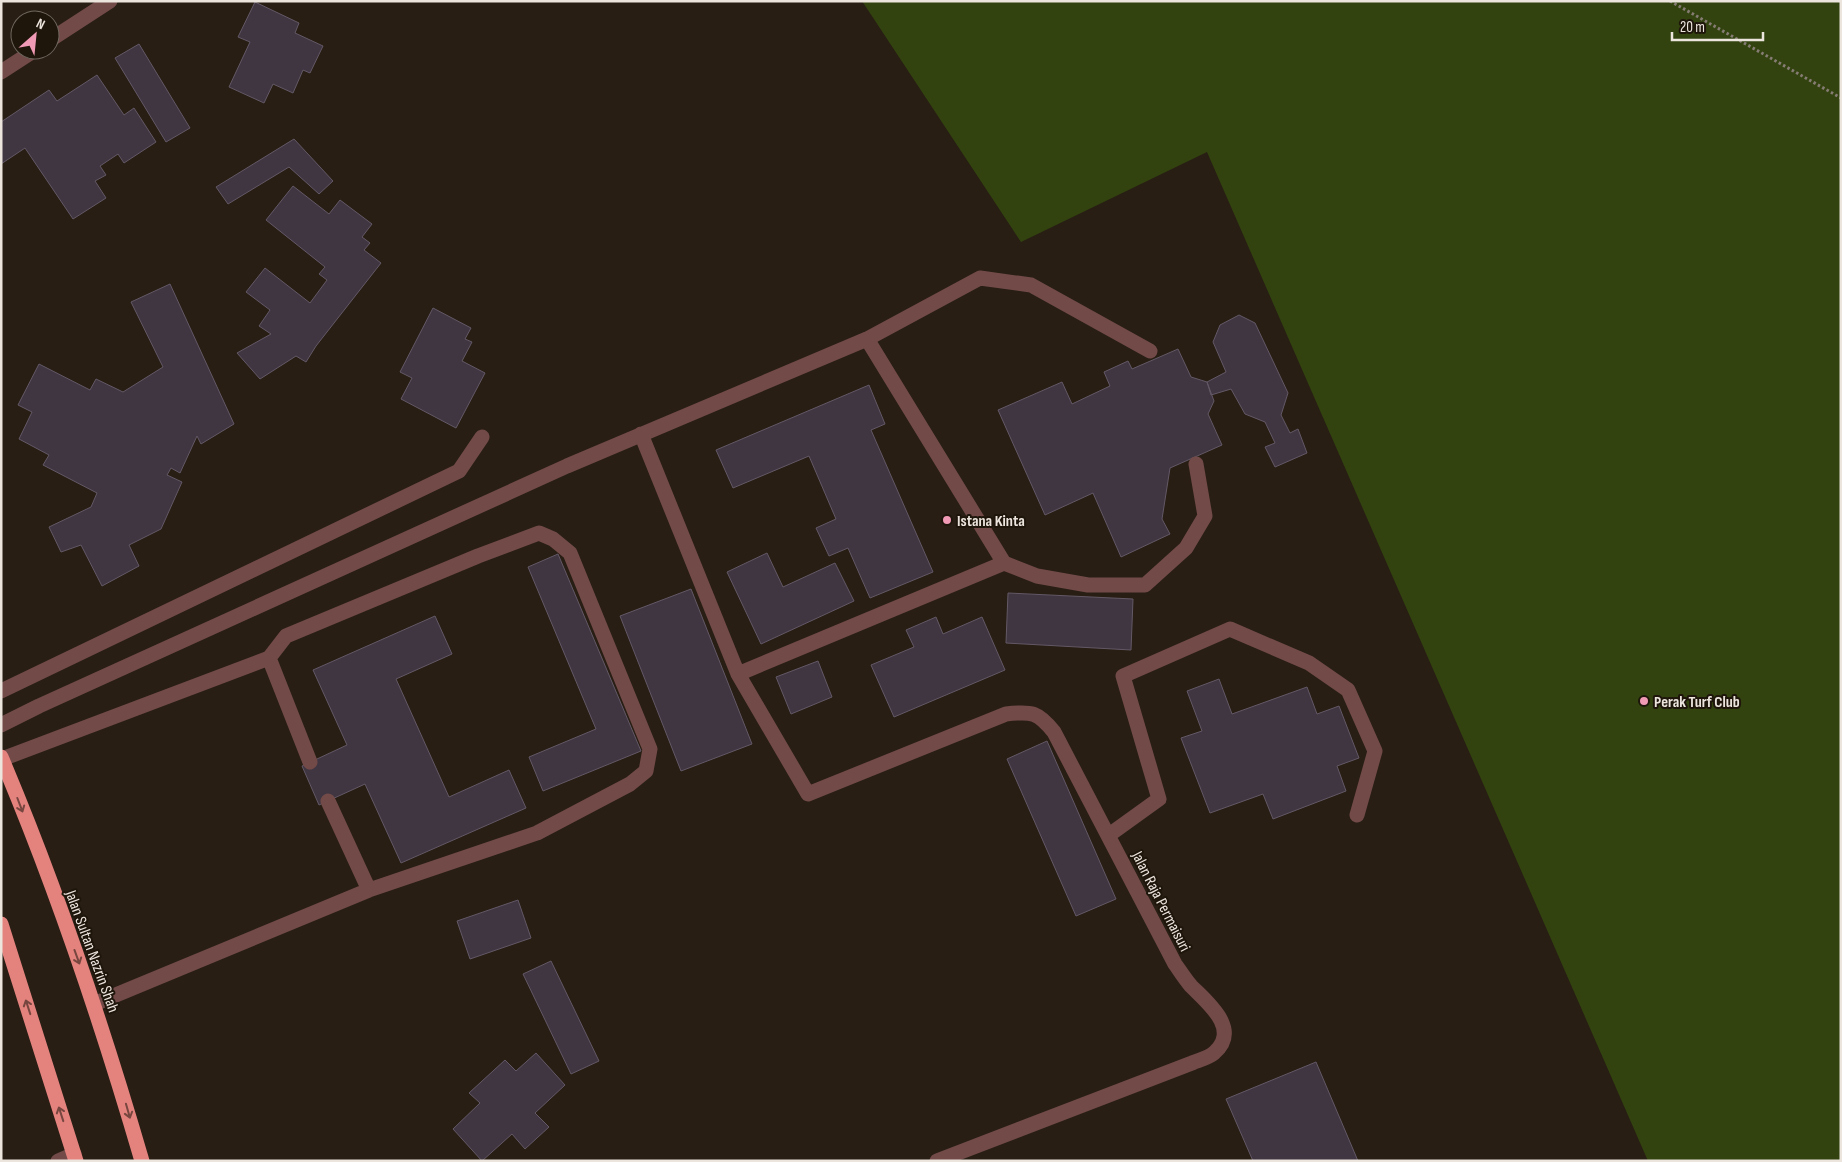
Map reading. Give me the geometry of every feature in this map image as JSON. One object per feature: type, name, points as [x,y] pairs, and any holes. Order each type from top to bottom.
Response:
[{"type":"highway","name":"Jalan Sultan Nazrin Shah","points":[[2,758],[94,1004],[142,1161]]},
{"type":"highway","points":[[1,924],[75,1158]]},
{"type":"street","points":[[60,34],[110,1]]},
{"type":"street","points":[[1,72],[20,60]]},
{"type":"street","points":[[1,725],[567,466],[866,339],[980,278],[1031,284],[1150,351]]},
{"type":"street","points":[[866,339],[1004,563],[1037,576],[1088,585],[1145,585],[1186,548],[1205,516],[1196,464]]},
{"type":"street","points":[[642,434],[738,674],[1004,563]]},
{"type":"street","points":[[1,691],[460,471],[482,438]]},
{"type":"street","points":[[2,758],[269,658],[286,636],[478,556],[540,534],[553,539],[570,553],[650,749],[646,771],[630,784],[537,833],[369,890],[94,1004]]},
{"type":"street","points":[[1108,835],[1159,800],[1123,676],[1230,629],[1308,663],[1348,690],[1375,751],[1357,815]]},
{"type":"street","points":[[269,658],[310,762]]},
{"type":"street","name":"Jalan Raja Permaisuri","points":[[738,674],[808,794],[1006,714],[1027,712],[1043,718],[1054,732],[1175,964],[1223,1022],[1224,1038],[1214,1053],[937,1161]]},
{"type":"street","points":[[328,801],[369,890]]},
{"type":"street","points":[[58,1161],[75,1158]]},
{"type":"path","points":[[1670,1],[1841,98]]},
{"type":"green space","name":"Perak Turf Club","points":[[862,1],[1841,1],[1841,1161],[1648,1161],[1207,152],[1021,242]]},
{"type":"building","points":[[255,2],[299,23],[295,33],[323,46],[310,73],[303,70],[293,93],[273,84],[264,103],[229,87],[250,42],[238,37]]},
{"type":"building","points":[[139,44],[190,128],[166,142],[115,58]]},
{"type":"building","points":[[97,75],[124,115],[134,108],[156,142],[124,163],[118,154],[100,166],[106,175],[95,181],[106,198],[73,219],[25,148],[1,164],[1,122],[49,90],[57,101]]},
{"type":"building","points":[[294,139],[333,181],[319,194],[289,167],[228,204],[216,187]]},
{"type":"building","points":[[293,186],[329,214],[340,200],[372,224],[362,237],[370,243],[364,250],[381,263],[316,346],[306,362],[296,356],[260,379],[237,353],[271,334],[259,326],[270,310],[246,292],[265,268],[310,303],[327,280],[319,274],[325,267],[266,220]]},
{"type":"building","points":[[170,284],[234,424],[201,444],[197,436],[180,473],[171,468],[167,475],[182,482],[161,529],[129,545],[139,566],[102,586],[81,545],[61,552],[49,527],[91,507],[97,493],[43,465],[49,455],[19,439],[32,412],[18,405],[39,364],[90,390],[96,379],[123,392],[163,367],[131,302]]},
{"type":"building","points":[[433,308],[471,328],[465,339],[472,342],[462,361],[485,373],[456,428],[401,399],[412,378],[400,372]]},
{"type":"building","points":[[1239,315],[1255,323],[1288,393],[1281,415],[1290,433],[1298,429],[1307,453],[1275,467],[1265,447],[1275,443],[1265,422],[1245,414],[1231,389],[1211,395],[1207,382],[1226,372],[1213,342],[1220,325]]},
{"type":"building","points":[[1178,349],[1191,377],[1207,382],[1214,401],[1208,414],[1222,445],[1170,468],[1162,519],[1170,534],[1121,557],[1093,493],[1045,515],[998,410],[1062,382],[1072,404],[1110,386],[1104,372],[1128,361],[1132,369]]},
{"type":"building","points":[[869,385],[885,424],[871,430],[933,572],[870,598],[848,548],[829,556],[816,528],[836,519],[809,456],[733,488],[716,450]]},
{"type":"building","points":[[767,553],[783,587],[835,563],[854,601],[761,644],[727,572]]},
{"type":"building","points":[[558,554],[641,751],[543,791],[529,757],[596,729],[528,567]]},
{"type":"building","points":[[691,589],[752,744],[681,771],[620,616]]},
{"type":"building","points":[[1008,593],[1133,599],[1131,650],[1006,643]]},
{"type":"building","points":[[435,616],[452,654],[396,679],[449,797],[509,770],[526,808],[401,863],[365,784],[319,805],[302,766],[347,745],[313,670]]},
{"type":"building","points":[[936,617],[943,634],[982,617],[1005,670],[894,717],[871,665],[914,647],[906,630]]},
{"type":"building","points":[[818,661],[832,697],[791,714],[776,677]]},
{"type":"building","points":[[1219,679],[1232,714],[1307,687],[1317,714],[1339,706],[1359,758],[1337,766],[1346,791],[1273,819],[1263,794],[1210,813],[1181,738],[1202,731],[1187,691]]},
{"type":"building","points":[[1047,741],[1116,899],[1076,916],[1007,759]]},
{"type":"building","points":[[518,900],[531,938],[470,959],[457,921]]},
{"type":"building","points":[[551,961],[599,1061],[571,1074],[523,974]]},
{"type":"building","points":[[536,1053],[565,1085],[535,1113],[549,1127],[525,1149],[512,1134],[482,1161],[453,1129],[480,1103],[469,1093],[505,1060],[516,1071]]},
{"type":"building","points":[[1316,1062],[1358,1161],[1253,1161],[1226,1099]]},
{"type":"place","name":"Istana Kinta","points":[[947,520]]},
{"type":"place","name":"Perak Turf Club","points":[[1644,701]]}]
